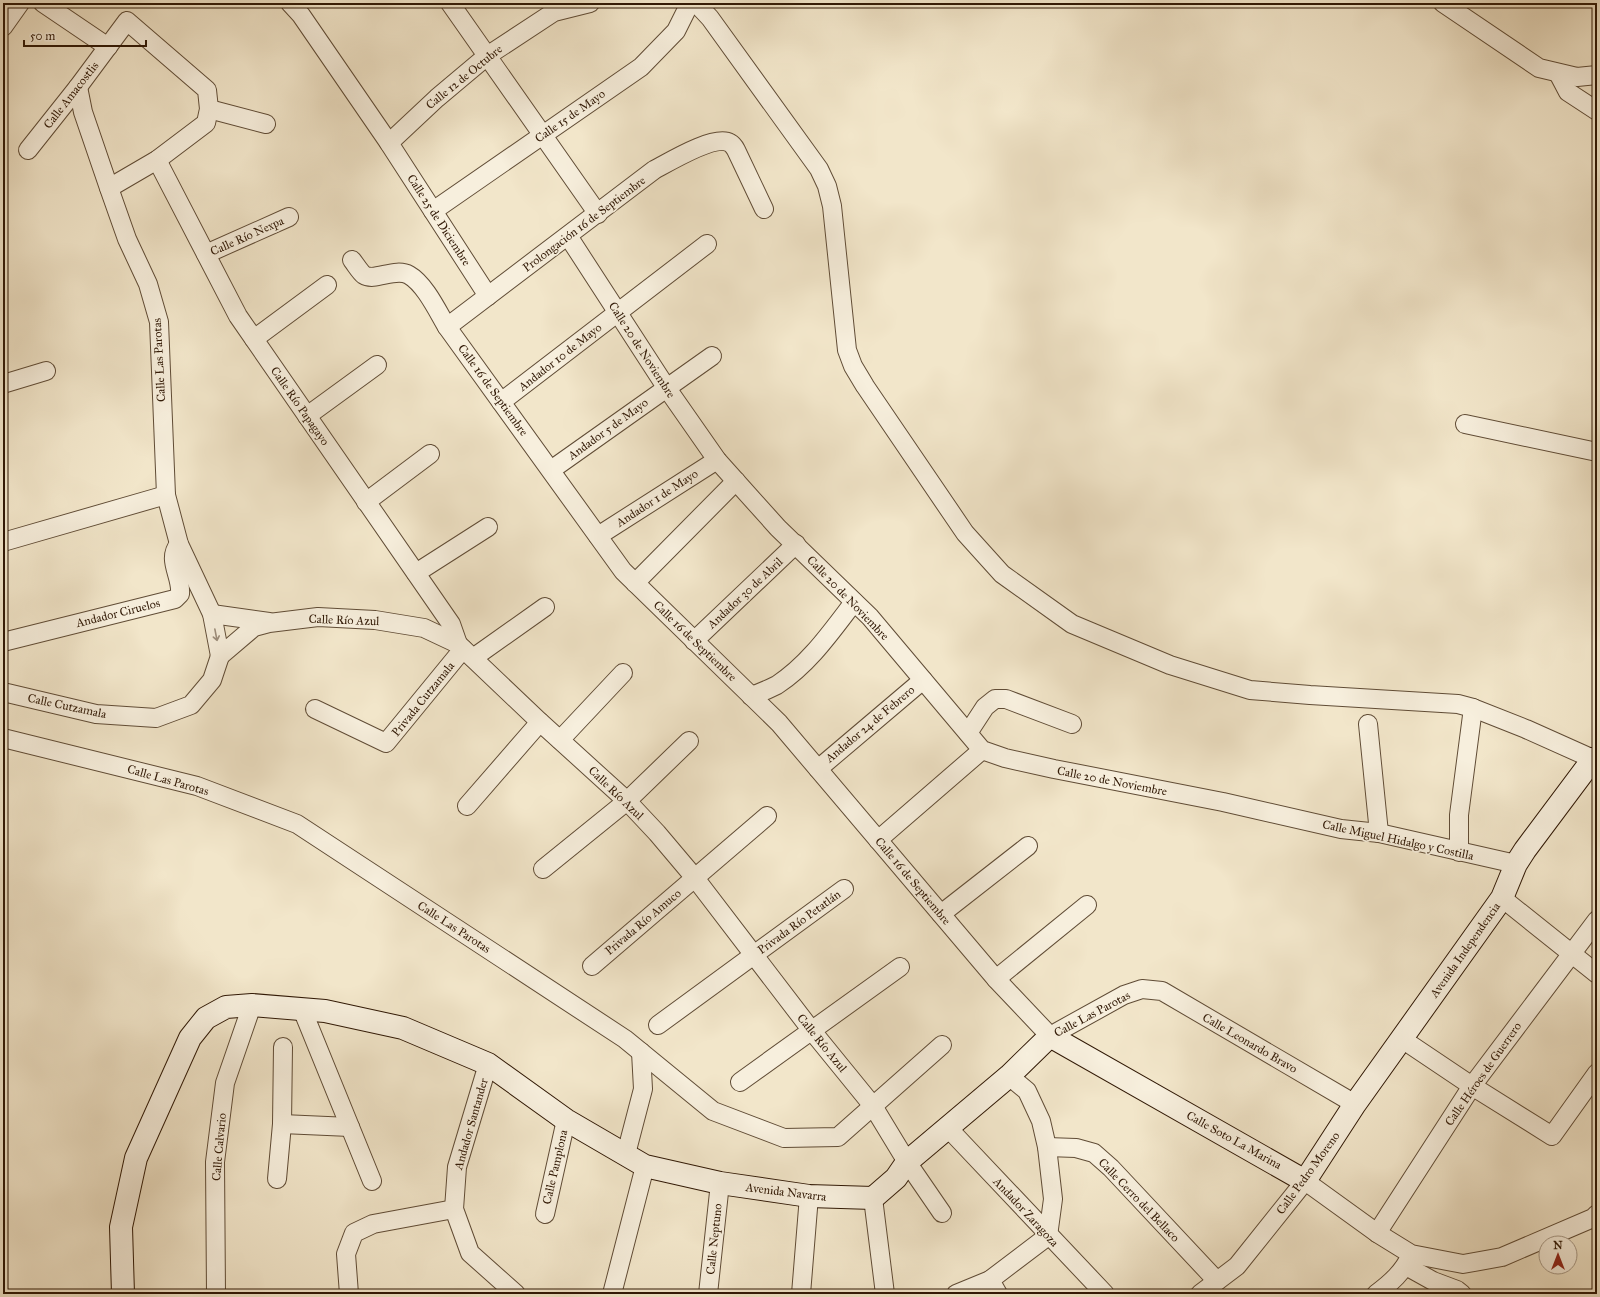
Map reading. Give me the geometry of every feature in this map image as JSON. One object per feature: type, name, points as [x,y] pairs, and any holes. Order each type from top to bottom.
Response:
[{"type":"street","points":[[3,27],[20,3]]},
{"type":"street","points":[[43,3],[108,47]]},
{"type":"street","name":"Calle 25 de Diciembre","points":[[290,3],[301,15],[389,143],[488,296]]},
{"type":"street","points":[[450,3],[598,214]]},
{"type":"street","name":"Calle 12 de Octubre","points":[[389,143],[437,98],[487,56],[554,12],[590,3]]},
{"type":"street","name":"Calle 15 de Mayo","points":[[433,211],[641,67],[676,30],[690,3]]},
{"type":"street","points":[[696,3],[710,18],[818,169],[827,186],[832,206],[847,350],[853,366],[965,533],[1002,574],[1072,624],[1170,665],[1250,690],[1458,704],[1473,708],[1519,726],[1595,759]]},
{"type":"street","points":[[1442,3],[1539,68],[1577,77],[1597,75]]},
{"type":"street","name":"Calle Amacostlis","points":[[28,150],[78,87],[127,21],[207,90],[209,109]]},
{"type":"street","points":[[1558,72],[1568,92],[1597,111]]},
{"type":"street","name":"Calle Las Parotas","points":[[78,87],[83,112],[109,188],[127,239],[148,284],[159,322],[166,495],[179,544],[212,614],[220,656]]},
{"type":"street","points":[[109,188],[157,160],[206,123],[209,109],[266,124]]},
{"type":"street","name":"Prolongación 16 de Septiembre","points":[[447,327],[598,214],[654,170],[686,152],[719,141],[730,143],[736,150],[764,209]]},
{"type":"street","name":"Calle Río Papagayo","points":[[157,160],[238,316],[451,624],[465,651]]},
{"type":"street","name":"Calle Río Nexpa","points":[[206,254],[289,217]]},
{"type":"street","name":"Calle 20 de Noviembre","points":[[568,236],[666,387],[717,460],[778,528],[870,617],[982,750],[1005,758],[1054,770],[1280,815]]},
{"type":"street","name":"Andador 10 de Mayo","points":[[501,402],[707,244]]},
{"type":"street","name":"Calle 16 de Septiembre","points":[[352,260],[364,275],[372,277],[399,272],[409,275],[422,287],[447,327],[623,571],[779,723],[996,978],[1050,1036]]},
{"type":"street","points":[[254,340],[327,285]]},
{"type":"street","name":"Andador 5 de Mayo","points":[[551,470],[666,387],[712,356]]},
{"type":"street","points":[[307,416],[377,365]]},
{"type":"street","points":[[3,384],[46,371]]},
{"type":"street","points":[[1465,424],[1597,452]]},
{"type":"street","points":[[366,502],[430,454]]},
{"type":"street","name":"Andador 1 de Mayo","points":[[598,536],[717,460]]},
{"type":"street","points":[[635,583],[736,481]]},
{"type":"street","points":[[3,542],[166,495]]},
{"type":"street","points":[[416,573],[488,527]]},
{"type":"street","name":"Andador Ciruelos","points":[[3,642],[175,599],[180,594],[181,588],[172,556],[179,544]]},
{"type":"street","name":"Andador 30 de Abril","points":[[694,641],[796,544]]},
{"type":"street","points":[[751,696],[775,686],[792,674],[818,648],[854,602]]},
{"type":"street","points":[[465,651],[545,607]]},
{"type":"street","points":[[212,614],[269,622]]},
{"type":"street","name":"Calle Río Azul","points":[[220,656],[254,627],[269,622],[318,617],[375,620],[424,628],[465,651],[627,801],[695,878],[812,1031],[873,1106],[907,1162],[942,1213]]},
{"type":"street","name":"Privada Cutzamala","points":[[315,709],[386,743],[465,651]]},
{"type":"street","name":"Calle Cutzamala","points":[[3,692],[96,714],[156,718],[191,705],[212,680],[220,656]]},
{"type":"street","points":[[560,740],[623,673]]},
{"type":"street","name":"Andador 24 de Febrero","points":[[818,769],[922,680]]},
{"type":"street","points":[[968,733],[985,707],[995,700],[1006,700],[1072,724]]},
{"type":"street","points":[[1459,852],[1459,815],[1473,708]]},
{"type":"street","points":[[468,806],[540,722]]},
{"type":"street","points":[[1368,724],[1379,834]]},
{"type":"street","name":"Calle Las Parotas","points":[[3,738],[197,786],[297,824],[625,1038],[713,1111],[784,1138],[838,1137],[942,1045]]},
{"type":"street","points":[[543,869],[627,801],[689,741]]},
{"type":"street","points":[[878,840],[982,750]]},
{"type":"street","name":"Avenida Independencia","points":[[1402,1039],[1502,898],[1516,864],[1595,759]]},
{"type":"street","name":"Calle Miguel Hidalgo y Costilla","points":[[1280,815],[1341,829],[1379,834],[1516,864]]},
{"type":"street","name":"Privada Río Amuco","points":[[592,966],[767,816]]},
{"type":"street","points":[[941,914],[1028,846]]},
{"type":"street","name":"Privada Río Petatlán","points":[[658,1024],[844,889]]},
{"type":"street","points":[[1502,898],[1597,974]]},
{"type":"street","points":[[996,978],[1087,905]]},
{"type":"street","name":"Calle Héroes de Guerrero","points":[[1377,1233],[1472,1086],[1597,920]]},
{"type":"street","points":[[740,1082],[900,967]]},
{"type":"street","name":"Calle Las Parotas","points":[[1009,1076],[1050,1036],[1124,995],[1142,989]]},
{"type":"street","name":"Calle Leonardo Bravo","points":[[1142,989],[1162,991],[1355,1104]]},
{"type":"street","name":"Avenida Navarra","points":[[122,1294],[121,1227],[136,1158],[190,1038],[206,1018],[226,1007],[252,1005],[324,1011],[403,1028],[488,1064],[566,1120],[644,1166],[720,1183],[810,1196],[873,1198]]},
{"type":"street","name":"Calle Calvario","points":[[216,1294],[215,1162],[225,1083],[252,1005]]},
{"type":"street","points":[[302,1009],[372,1181]]},
{"type":"street","name":"Calle Soto La Marina","points":[[1050,1036],[1305,1181],[1377,1233],[1433,1281],[1457,1290],[1462,1294]]},
{"type":"street","points":[[1402,1039],[1472,1086],[1552,1136],[1597,1073]]},
{"type":"street","name":"Calle Pedro Moreno","points":[[1200,1294],[1237,1266],[1305,1181],[1355,1104],[1402,1039]]},
{"type":"street","points":[[277,1179],[282,1124],[284,1047]]},
{"type":"street","points":[[626,1154],[643,1089],[641,1052]]},
{"type":"street","name":"Andador Santander","points":[[454,1209],[457,1167],[488,1064]]},
{"type":"street","points":[[885,1294],[873,1198],[896,1178],[907,1162],[1009,1076],[1027,1091],[1041,1121],[1047,1147],[1053,1200],[1048,1236],[994,1287],[956,1294]]},
{"type":"street","name":"Calle Pamplona","points":[[545,1214],[566,1120]]},
{"type":"street","points":[[282,1124],[350,1126]]},
{"type":"street","name":"Andador Zaragoza","points":[[948,1128],[1048,1236],[1105,1294]]},
{"type":"street","name":"Calle Cerro del Bellaco","points":[[1047,1147],[1076,1148],[1094,1153],[1111,1168],[1217,1281]]},
{"type":"street","points":[[612,1294],[644,1166]]},
{"type":"street","name":"Calle Neptuno","points":[[708,1294],[720,1183]]},
{"type":"street","points":[[801,1294],[810,1196]]},
{"type":"street","points":[[349,1294],[346,1254],[354,1233],[373,1224],[454,1209],[470,1253],[510,1292]]},
{"type":"street","points":[[1376,1294],[1389,1284],[1408,1260],[1463,1264],[1502,1257],[1592,1218],[1597,1214]]}]
